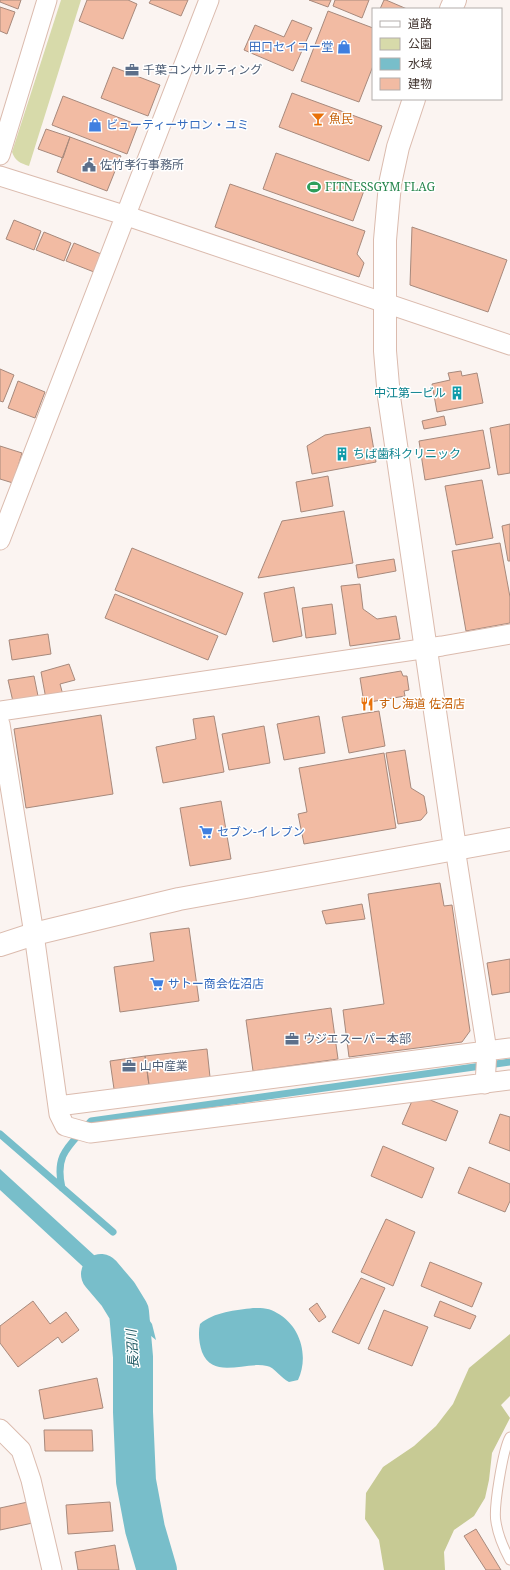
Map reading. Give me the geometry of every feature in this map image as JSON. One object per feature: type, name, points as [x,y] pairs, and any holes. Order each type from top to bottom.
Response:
[{"type":"street","points":[[0,155],[47,0]]},
{"type":"street","points":[[0,540],[127,216],[209,0]]},
{"type":"street","points":[[414,100],[398,148],[390,184],[385,240],[385,351],[389,397],[455,848],[488,1051],[485,1084]]},
{"type":"street","points":[[0,176],[127,216],[510,344]]},
{"type":"street","points":[[0,711],[426,648],[510,634]]},
{"type":"street","points":[[0,724],[34,934],[59,1114],[65,1126],[90,1133],[510,1080]]},
{"type":"street","points":[[0,945],[34,934],[179,899],[510,839]]},
{"type":"street","points":[[58,1106],[510,1048]]},
{"type":"street","points":[[0,1429],[21,1450],[33,1487],[52,1570]]},
{"type":"lane","points":[[510,1438],[499,1481],[496,1521],[506,1553],[510,1560]]},
{"type":"green space","points":[[61,0],[81,0],[29,166],[18,161],[12,152]]},
{"type":"green space","points":[[510,1334],[510,1396],[501,1405],[510,1418],[492,1453],[485,1498],[474,1516],[454,1530],[444,1552],[445,1570],[384,1570],[379,1540],[365,1519],[366,1493],[383,1467],[414,1446],[436,1426],[453,1404],[469,1368]]},
{"type":"water","points":[[0,1169],[106,1266],[131,1294],[152,1324],[156,1340],[119,1310],[113,1296],[105,1287],[0,1190]]},
{"type":"water","points":[[253,1308],[274,1311],[292,1326],[297,1334],[303,1352],[303,1362],[298,1380],[289,1382],[272,1368],[267,1366],[258,1365],[230,1368],[214,1365],[207,1360],[202,1352],[199,1334],[200,1324],[218,1314]]},
{"type":"building","points":[[0,0],[21,0],[18,9],[0,2]]},
{"type":"building","points":[[87,0],[128,0],[137,4],[123,39],[79,21]]},
{"type":"building","points":[[151,0],[188,0],[181,16],[149,3]]},
{"type":"building","points":[[309,0],[331,0],[328,7]]},
{"type":"building","points":[[335,0],[369,0],[362,18],[333,6]]},
{"type":"building","points":[[384,0],[386,0],[405,8],[380,8]]},
{"type":"building","points":[[0,7],[15,12],[7,34],[0,31]]},
{"type":"building","name":"田口セイコー堂","points":[[328,11],[372,28],[372,69],[359,102],[301,81]]},
{"type":"building","points":[[292,20],[312,28],[293,71],[244,50],[255,25],[284,37]]},
{"type":"building","points":[[113,67],[160,85],[148,116],[101,98]]},
{"type":"building","points":[[292,93],[382,126],[369,161],[279,127]]},
{"type":"building","name":"ビューティーサロン・ユミ","points":[[63,96],[138,125],[127,154],[52,125]]},
{"type":"building","points":[[46,129],[70,137],[63,158],[38,149]]},
{"type":"building","name":"佐竹孝行事務所","points":[[70,137],[121,156],[107,191],[57,172]]},
{"type":"building","name":"FITNESSGYM FLAG","points":[[276,153],[366,185],[353,221],[263,189]]},
{"type":"building","points":[[230,184],[365,231],[357,254],[364,263],[359,277],[215,227]]},
{"type":"building","points":[[14,220],[41,231],[34,250],[6,239]]},
{"type":"building","points":[[412,227],[507,260],[488,312],[410,285]]},
{"type":"building","points":[[44,232],[71,243],[64,261],[36,250]]},
{"type":"building","points":[[74,243],[101,254],[94,272],[66,261]]},
{"type":"building","points":[[0,369],[14,375],[3,402],[0,401]]},
{"type":"building","name":"中江第一ビル","points":[[461,371],[462,376],[477,373],[483,403],[437,412],[432,384],[450,380],[448,373]]},
{"type":"building","points":[[18,381],[45,392],[35,418],[8,408]]},
{"type":"building","points":[[444,416],[446,425],[424,429],[422,421]]},
{"type":"building","points":[[510,424],[510,473],[498,475],[490,428]]},
{"type":"building","name":"ちば歯科クリニック","points":[[370,427],[376,462],[312,474],[307,446],[325,435]]},
{"type":"building","points":[[483,430],[490,468],[425,480],[419,441]]},
{"type":"building","points":[[0,446],[22,453],[13,483],[0,479]]},
{"type":"building","points":[[328,476],[333,506],[301,512],[296,482]]},
{"type":"building","points":[[482,480],[493,538],[456,545],[445,486]]},
{"type":"building","points":[[344,511],[353,563],[258,578],[282,521]]},
{"type":"building","points":[[510,524],[510,561],[508,561],[502,526]]},
{"type":"building","points":[[500,543],[510,597],[510,623],[466,631],[452,551]]},
{"type":"building","points":[[132,548],[243,593],[226,635],[115,590]]},
{"type":"building","points":[[394,559],[396,571],[358,578],[356,565]]},
{"type":"building","points":[[360,584],[363,609],[377,619],[396,616],[400,639],[350,646],[341,586]]},
{"type":"building","points":[[294,587],[302,636],[273,642],[264,593]]},
{"type":"building","points":[[115,594],[218,636],[208,660],[105,618]]},
{"type":"building","points":[[332,604],[336,634],[306,638],[302,608]]},
{"type":"building","points":[[48,634],[51,654],[12,660],[9,640]]},
{"type":"building","points":[[69,664],[75,680],[60,684],[63,695],[46,699],[41,672]]},
{"type":"building","points":[[401,671],[403,676],[407,676],[409,690],[404,691],[405,696],[364,703],[360,678]]},
{"type":"building","points":[[34,676],[39,701],[14,706],[8,680]]},
{"type":"building","points":[[379,711],[385,746],[349,753],[342,717]]},
{"type":"building","points":[[101,715],[113,794],[26,808],[14,729]]},
{"type":"building","points":[[214,716],[224,772],[163,783],[156,747],[196,739],[193,719]]},
{"type":"building","points":[[319,716],[325,753],[284,760],[277,724]]},
{"type":"building","points":[[264,726],[270,763],[229,770],[222,734]]},
{"type":"building","points":[[405,750],[411,788],[424,796],[427,813],[421,820],[398,824],[386,753]]},
{"type":"building","points":[[384,753],[396,828],[304,844],[298,814],[307,812],[299,768]]},
{"type":"building","points":[[221,801],[231,859],[190,866],[180,808]]},
{"type":"building","points":[[440,883],[444,906],[452,905],[470,1031],[462,1042],[349,1057],[343,1010],[384,1004],[368,894]]},
{"type":"building","points":[[362,904],[365,919],[326,924],[322,911]]},
{"type":"building","name":"サトー商会佐沼店","points":[[189,928],[199,1001],[120,1012],[114,967],[154,961],[150,933]]},
{"type":"building","points":[[510,959],[510,992],[492,995],[487,963]]},
{"type":"building","name":"ウジエスーパー本部","points":[[331,1008],[338,1059],[253,1071],[246,1020]]},
{"type":"building","points":[[207,1049],[210,1077],[149,1085],[145,1056]]},
{"type":"building","points":[[145,1056],[149,1085],[114,1089],[110,1061]]},
{"type":"building","points":[[415,1094],[458,1111],[446,1141],[402,1124]]},
{"type":"building","points":[[500,1114],[510,1117],[510,1151],[489,1143]]},
{"type":"building","points":[[383,1146],[434,1168],[422,1198],[371,1176]]},
{"type":"building","points":[[469,1167],[510,1184],[510,1201],[505,1212],[458,1193]]},
{"type":"building","points":[[386,1219],[415,1232],[393,1286],[361,1272]]},
{"type":"building","points":[[430,1262],[482,1283],[472,1307],[421,1286]]},
{"type":"building","points":[[361,1278],[385,1288],[359,1344],[332,1332]]},
{"type":"building","points":[[33,1301],[50,1324],[66,1312],[79,1330],[62,1343],[58,1337],[18,1367],[0,1343],[0,1326]]},
{"type":"building","points":[[440,1301],[476,1316],[470,1329],[434,1316]]},
{"type":"building","points":[[317,1303],[326,1317],[319,1322],[309,1309]]},
{"type":"building","points":[[384,1310],[428,1327],[412,1366],[368,1349]]},
{"type":"building","points":[[97,1378],[103,1408],[44,1419],[39,1390]]},
{"type":"building","points":[[44,1430],[92,1430],[93,1451],[45,1451]]},
{"type":"building","points":[[37,1500],[42,1521],[0,1530],[0,1508]]},
{"type":"building","points":[[110,1502],[113,1531],[68,1534],[66,1505]]},
{"type":"building","points":[[476,1529],[501,1570],[486,1570],[464,1536]]},
{"type":"building","points":[[115,1545],[119,1570],[78,1570],[75,1552]]},
{"type":"waterway","points":[[62,1188],[60,1176],[62,1158],[70,1144],[91,1121],[510,1062]]},
{"type":"waterway","points":[[0,1134],[113,1232]]},
{"type":"waterway","name":"長沼川","points":[[101,1274],[118,1294],[129,1312],[133,1357],[133,1412],[136,1481],[145,1529],[157,1570]]},
{"type":"place","name":"田口セイコー堂","points":[[344,47]]},
{"type":"place","name":"千葉コンサルティング","points":[[132,70]]},
{"type":"place","name":"魚民","points":[[318,119]]},
{"type":"place","name":"ビューティーサロン・ユミ","points":[[95,125]]},
{"type":"place","name":"佐竹孝行事務所","points":[[89,165]]},
{"type":"place","name":"FITNESSGYM FLAG","points":[[314,187]]},
{"type":"place","name":"中江第一ビル","points":[[457,393]]},
{"type":"place","name":"ちば歯科クリニック","points":[[342,454]]},
{"type":"place","name":"すし海道 佐沼店","points":[[367,704]]},
{"type":"place","name":"セブン-イレブン","points":[[206,832]]},
{"type":"place","name":"サトー商会佐沼店","points":[[157,984]]},
{"type":"place","name":"ウジエスーパー本部","points":[[292,1039]]},
{"type":"place","name":"山中産業","points":[[129,1066]]}]
